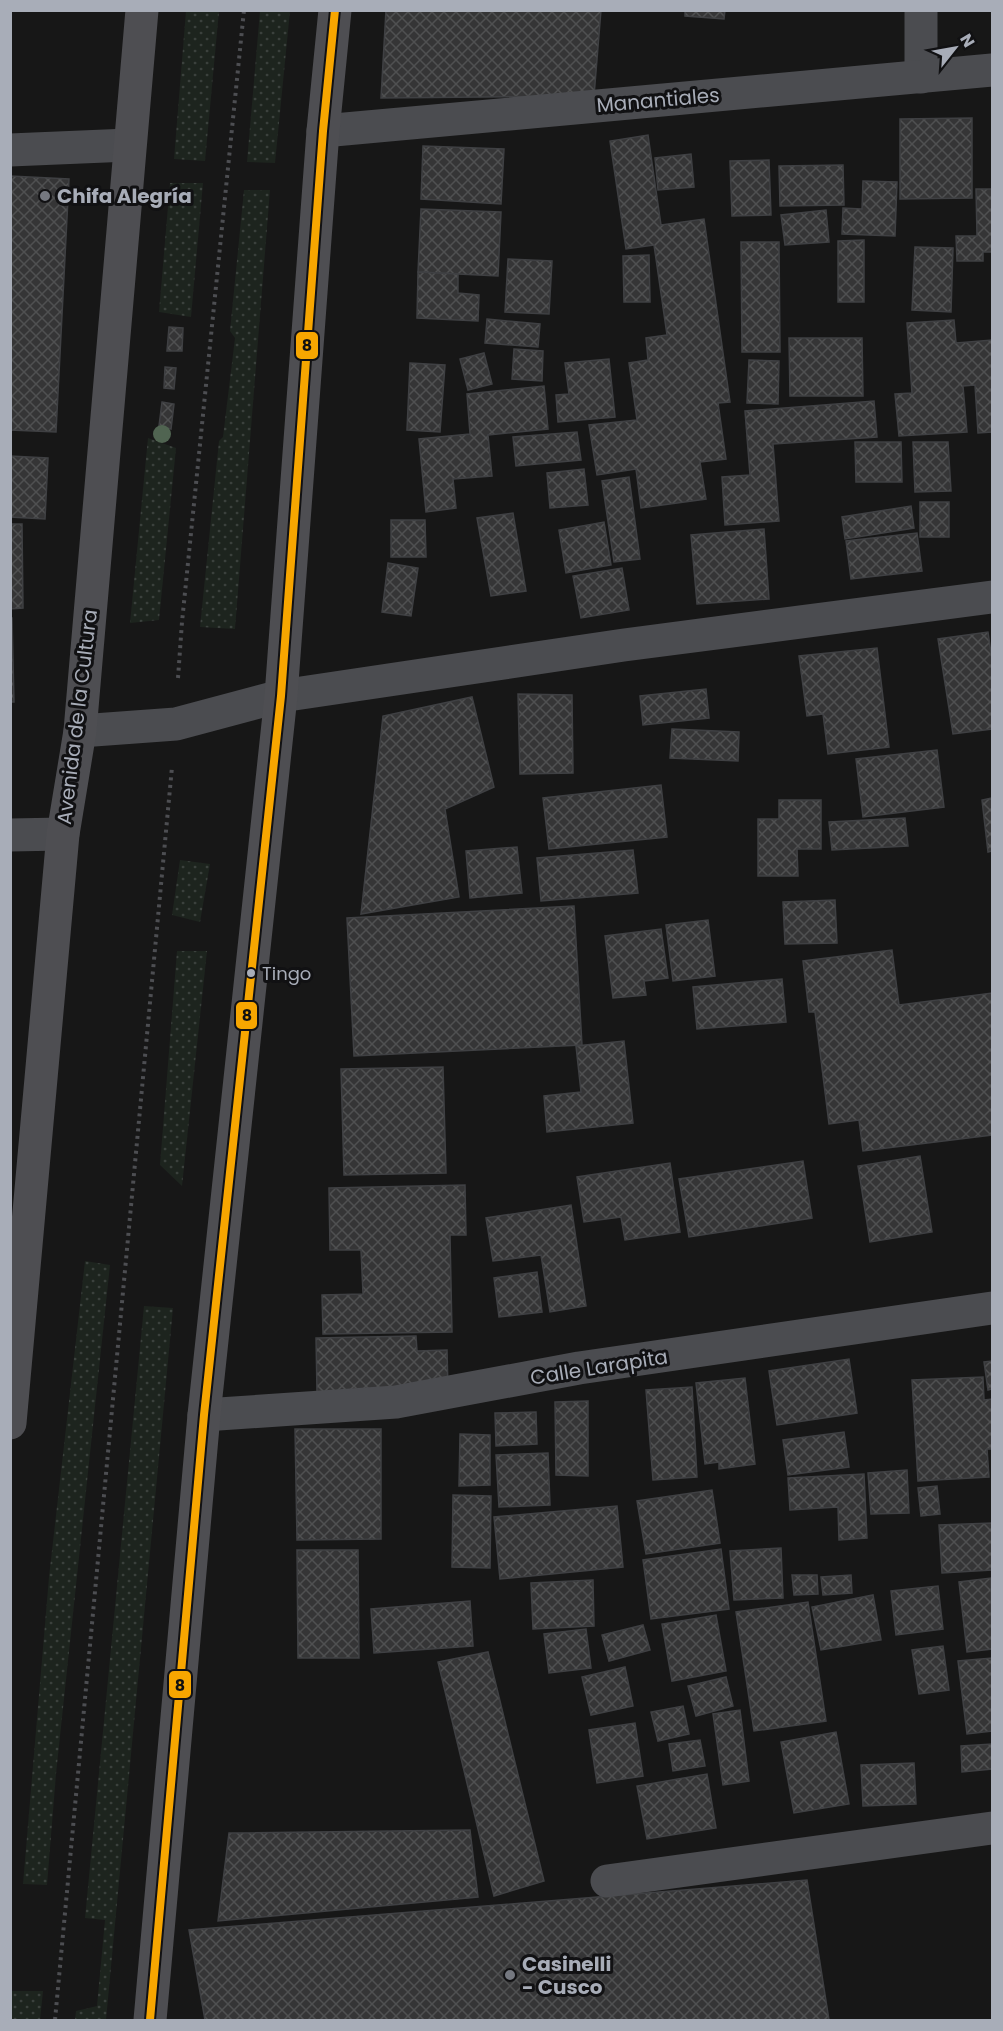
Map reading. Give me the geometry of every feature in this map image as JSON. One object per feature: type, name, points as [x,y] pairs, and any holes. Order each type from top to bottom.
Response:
[{"type":"highway","name":"Avenida de la Cultura","points":[[10,1423],[63,834],[80,731],[142,10]]},
{"type":"highway","points":[[150,2020],[204,1415],[281,696],[323,131],[335,10]]},
{"type":"street","points":[[921,10],[921,77]]},
{"type":"street","name":"Manantiales","points":[[323,131],[993,70]]},
{"type":"street","points":[[10,150],[129,145]]},
{"type":"street","points":[[80,731],[176,724],[281,696],[612,647],[993,597]]},
{"type":"street","points":[[10,835],[63,834]]},
{"type":"street","name":"Calle Larapita","points":[[204,1415],[396,1402],[579,1368],[993,1308]]},
{"type":"street","points":[[607,1881],[993,1828]]},
{"type":"path","points":[[55,2020],[176,724],[182,622],[244,10]]},
{"type":"shaded area","points":[[186,11],[219,11],[205,161],[174,159]]},
{"type":"shaded area","points":[[260,11],[290,11],[275,163],[247,162]]},
{"type":"shaded area","points":[[170,183],[203,183],[191,317],[159,312]]},
{"type":"shaded area","points":[[244,190],[270,190],[235,629],[200,627],[219,441],[223,437],[235,338],[230,331]]},
{"type":"shaded area","points":[[148,438],[176,448],[159,620],[130,623]]},
{"type":"shaded area","points":[[180,860],[210,864],[200,922],[172,915]]},
{"type":"shaded area","points":[[177,951],[207,951],[182,1186],[160,1165]]},
{"type":"shaded area","points":[[85,1261],[110,1265],[56,1774],[47,1885],[23,1884],[49,1577]]},
{"type":"shaded area","points":[[144,1306],[173,1308],[106,2020],[75,2020],[76,2011],[97,2006],[105,1920],[85,1918]]},
{"type":"shaded area","points":[[11,1991],[43,1991],[40,2020],[11,2020]]},
{"type":"building","points":[[386,10],[601,10],[594,96],[381,98]]},
{"type":"building","points":[[685,10],[725,10],[724,19],[685,16]]},
{"type":"building","points":[[972,118],[972,198],[900,199],[900,119]]},
{"type":"building","points":[[648,135],[661,225],[704,219],[730,402],[718,403],[726,459],[700,462],[706,499],[641,508],[636,469],[597,475],[589,425],[637,420],[629,363],[648,360],[646,338],[667,335],[654,245],[626,249],[610,141]]},
{"type":"building","points":[[423,146],[504,149],[501,204],[421,199]]},
{"type":"building","points":[[691,154],[694,187],[658,190],[655,158]]},
{"type":"building","points":[[769,160],[771,215],[732,216],[730,161]]},
{"type":"building","points":[[843,165],[844,205],[780,206],[779,166]]},
{"type":"building","points":[[10,176],[69,179],[56,432],[10,430]]},
{"type":"building","points":[[863,181],[897,182],[895,236],[842,234],[843,208],[862,209]]},
{"type":"building","points":[[976,189],[992,189],[992,252],[983,252],[983,261],[957,261],[956,236],[977,236]]},
{"type":"building","points":[[421,209],[501,212],[498,276],[418,272]]},
{"type":"building","points":[[826,210],[829,242],[785,245],[781,215]]},
{"type":"building","points":[[864,240],[864,302],[838,302],[838,241]]},
{"type":"building","points":[[741,242],[779,242],[780,352],[742,352]]},
{"type":"building","points":[[915,247],[953,248],[951,312],[912,310]]},
{"type":"building","points":[[649,255],[650,302],[624,302],[623,256]]},
{"type":"building","points":[[508,259],[552,261],[549,314],[505,312]]},
{"type":"building","points":[[418,272],[458,274],[458,293],[479,295],[478,321],[417,318]]},
{"type":"building","points":[[487,319],[540,324],[538,347],[485,343]]},
{"type":"building","points":[[954,320],[956,343],[992,340],[992,432],[978,433],[975,385],[963,386],[967,432],[899,436],[895,394],[912,393],[907,323]]},
{"type":"building","points":[[169,327],[183,328],[182,351],[167,351]]},
{"type":"building","points":[[789,338],[862,338],[863,396],[790,396]]},
{"type":"building","points":[[514,349],[543,351],[542,381],[512,379]]},
{"type":"building","points":[[484,353],[492,384],[468,390],[460,359]]},
{"type":"building","points":[[609,359],[615,417],[558,422],[556,395],[569,394],[565,363]]},
{"type":"building","points":[[749,360],[779,361],[778,404],[747,403]]},
{"type":"building","points":[[410,363],[445,365],[440,432],[407,430]]},
{"type":"building","points":[[165,367],[176,368],[174,389],[164,388]]},
{"type":"building","points":[[544,386],[548,429],[488,435],[492,476],[453,479],[456,508],[426,512],[419,439],[470,434],[467,394]]},
{"type":"building","points":[[874,401],[877,437],[773,444],[779,521],[725,525],[722,477],[750,475],[745,411]]},
{"type":"building","points":[[162,402],[174,404],[171,429],[159,426]]},
{"type":"building","points":[[577,432],[581,460],[516,466],[513,437]]},
{"type":"building","points":[[855,442],[901,442],[902,482],[856,482]]},
{"type":"building","points":[[913,442],[948,442],[951,491],[915,492]]},
{"type":"building","points":[[10,456],[48,458],[45,519],[10,517]]},
{"type":"building","points":[[584,469],[588,505],[550,508],[547,473]]},
{"type":"building","points":[[629,477],[640,559],[614,562],[602,481]]},
{"type":"building","points":[[920,502],[949,502],[949,537],[920,537]]},
{"type":"building","points":[[911,506],[914,528],[845,539],[842,517]]},
{"type":"building","points":[[513,513],[526,591],[491,596],[477,518]]},
{"type":"building","points":[[391,520],[425,520],[426,557],[391,557]]},
{"type":"building","points":[[604,522],[611,565],[566,573],[559,530]]},
{"type":"building","points":[[10,524],[22,524],[23,608],[10,609]]},
{"type":"building","points":[[764,529],[769,599],[697,604],[691,535]]},
{"type":"building","points":[[917,533],[922,571],[851,579],[846,541]]},
{"type":"building","points":[[388,563],[418,568],[411,616],[382,612]]},
{"type":"building","points":[[622,568],[629,610],[581,618],[573,576]]},
{"type":"building","points":[[10,618],[12,618],[14,702],[10,702]]},
{"type":"building","points":[[988,632],[992,660],[992,729],[953,734],[938,639]]},
{"type":"building","points":[[877,648],[889,747],[828,754],[823,714],[807,716],[799,656]]},
{"type":"building","points":[[706,689],[709,718],[643,725],[640,696]]},
{"type":"building","points":[[518,694],[572,695],[573,773],[520,774]]},
{"type":"building","points":[[472,697],[494,787],[445,809],[459,897],[361,914],[383,716]]},
{"type":"building","points":[[672,729],[739,732],[738,761],[670,758]]},
{"type":"building","points":[[937,750],[944,807],[863,817],[856,759]]},
{"type":"building","points":[[661,785],[667,837],[549,849],[543,798]]},
{"type":"building","points":[[992,798],[992,851],[988,852],[982,800]]},
{"type":"building","points":[[779,800],[821,800],[821,849],[797,849],[798,876],[758,876],[758,819],[779,819]]},
{"type":"building","points":[[905,818],[908,846],[832,850],[829,822]]},
{"type":"building","points":[[517,847],[522,893],[470,898],[466,851]]},
{"type":"building","points":[[633,850],[638,893],[541,901],[537,858]]},
{"type":"building","points":[[835,900],[837,943],[785,944],[783,902]]},
{"type":"building","points":[[574,906],[582,1045],[354,1056],[347,918]]},
{"type":"building","points":[[708,920],[715,976],[673,981],[666,925]]},
{"type":"building","points":[[661,929],[668,978],[644,981],[646,995],[613,998],[605,936]]},
{"type":"building","points":[[892,950],[899,1005],[992,993],[992,1135],[863,1151],[859,1120],[829,1124],[815,1012],[809,1012],[803,961]]},
{"type":"building","points":[[782,979],[786,1022],[697,1029],[693,987]]},
{"type":"building","points":[[624,1041],[633,1123],[547,1132],[544,1096],[581,1092],[576,1046]]},
{"type":"building","points":[[443,1067],[446,1173],[344,1175],[341,1069]]},
{"type":"building","points":[[920,1156],[932,1232],[870,1242],[858,1166]]},
{"type":"building","points":[[803,1161],[812,1218],[689,1237],[679,1179]]},
{"type":"building","points":[[670,1163],[680,1232],[625,1240],[621,1217],[584,1222],[577,1177]]},
{"type":"building","points":[[465,1185],[466,1235],[450,1235],[452,1332],[323,1334],[322,1295],[363,1294],[361,1250],[330,1250],[329,1188]]},
{"type":"building","points":[[571,1205],[586,1306],[550,1312],[541,1255],[493,1261],[486,1218]]},
{"type":"building","points":[[537,1272],[542,1312],[499,1317],[494,1278]]},
{"type":"building","points":[[416,1336],[417,1351],[447,1350],[448,1388],[317,1392],[316,1338]]},
{"type":"building","points":[[849,1359],[857,1413],[777,1425],[769,1371]]},
{"type":"building","points":[[992,1361],[992,1389],[988,1390],[984,1362]]},
{"type":"building","points":[[983,1377],[984,1400],[992,1399],[992,1449],[987,1449],[989,1477],[918,1481],[912,1380]]},
{"type":"building","points":[[745,1378],[755,1464],[719,1469],[719,1462],[705,1464],[696,1383]]},
{"type":"building","points":[[692,1387],[697,1477],[653,1480],[646,1390]]},
{"type":"building","points":[[588,1401],[588,1476],[556,1475],[555,1402]]},
{"type":"building","points":[[536,1412],[537,1444],[496,1446],[495,1413]]},
{"type":"building","points":[[295,1429],[381,1429],[381,1539],[297,1540]]},
{"type":"building","points":[[844,1432],[849,1467],[788,1475],[783,1440]]},
{"type":"building","points":[[460,1434],[490,1435],[490,1485],[459,1486]]},
{"type":"building","points":[[548,1453],[550,1505],[499,1507],[496,1455]]},
{"type":"building","points":[[907,1470],[909,1513],[871,1514],[868,1473]]},
{"type":"building","points":[[864,1474],[867,1538],[839,1540],[838,1507],[790,1510],[788,1478]]},
{"type":"building","points":[[937,1486],[940,1514],[921,1516],[918,1488]]},
{"type":"building","points":[[712,1490],[720,1543],[646,1554],[637,1501]]},
{"type":"building","points":[[453,1495],[491,1496],[490,1568],[452,1567]]},
{"type":"building","points":[[617,1506],[623,1567],[500,1579],[494,1517]]},
{"type":"building","points":[[992,1523],[992,1570],[942,1573],[939,1525]]},
{"type":"building","points":[[781,1548],[783,1598],[734,1600],[730,1551]]},
{"type":"building","points":[[721,1549],[729,1609],[651,1619],[643,1560]]},
{"type":"building","points":[[297,1550],[358,1550],[359,1658],[298,1658]]},
{"type":"building","points":[[792,1575],[817,1575],[818,1594],[794,1595]]},
{"type":"building","points":[[851,1575],[852,1593],[823,1595],[821,1577]]},
{"type":"building","points":[[991,1578],[992,1649],[967,1652],[959,1582]]},
{"type":"building","points":[[593,1580],[594,1626],[533,1629],[531,1583]]},
{"type":"building","points":[[938,1586],[943,1629],[896,1635],[891,1591]]},
{"type":"building","points":[[873,1595],[881,1640],[821,1650],[812,1607]]},
{"type":"building","points":[[470,1601],[473,1646],[374,1653],[371,1609]]},
{"type":"building","points":[[808,1602],[826,1721],[754,1731],[736,1612]]},
{"type":"building","points":[[716,1615],[726,1671],[672,1681],[662,1624]]},
{"type":"building","points":[[643,1625],[650,1650],[609,1661],[602,1635]]},
{"type":"building","points":[[586,1629],[591,1668],[549,1673],[544,1634]]},
{"type":"building","points":[[943,1646],[949,1690],[919,1694],[912,1650]]},
{"type":"building","points":[[488,1652],[544,1881],[494,1896],[438,1662]]},
{"type":"building","points":[[992,1658],[992,1731],[967,1734],[958,1661]]},
{"type":"building","points":[[625,1667],[633,1706],[591,1715],[582,1677]]},
{"type":"building","points":[[726,1677],[733,1706],[696,1716],[688,1686]]},
{"type":"building","points":[[683,1706],[689,1734],[658,1741],[651,1712]]},
{"type":"building","points":[[740,1710],[749,1781],[723,1785],[713,1714]]},
{"type":"building","points":[[635,1723],[643,1776],[597,1783],[589,1730]]},
{"type":"building","points":[[836,1732],[849,1804],[794,1813],[781,1742]]},
{"type":"building","points":[[700,1740],[705,1766],[673,1771],[669,1744]]},
{"type":"building","points":[[992,1744],[992,1769],[962,1772],[961,1746]]},
{"type":"building","points":[[914,1763],[916,1804],[863,1806],[861,1765]]},
{"type":"building","points":[[707,1774],[716,1828],[647,1839],[637,1786]]},
{"type":"building","points":[[470,1830],[478,1897],[218,1921],[229,1833]]},
{"type":"building","name":"Casinelli - Cusco","points":[[807,1880],[829,2020],[205,2020],[189,1930]]},
{"type":"transit line","name":"8","points":[[150,2020],[204,1415],[281,696],[323,131],[335,10]]},
{"type":"place","name":"Chifa Alegría","points":[[45,196]]},
{"type":"place","name":"Tingo","points":[[251,973]]},
{"type":"place","name":"Casinelli - Cusco","points":[[510,1975]]}]
